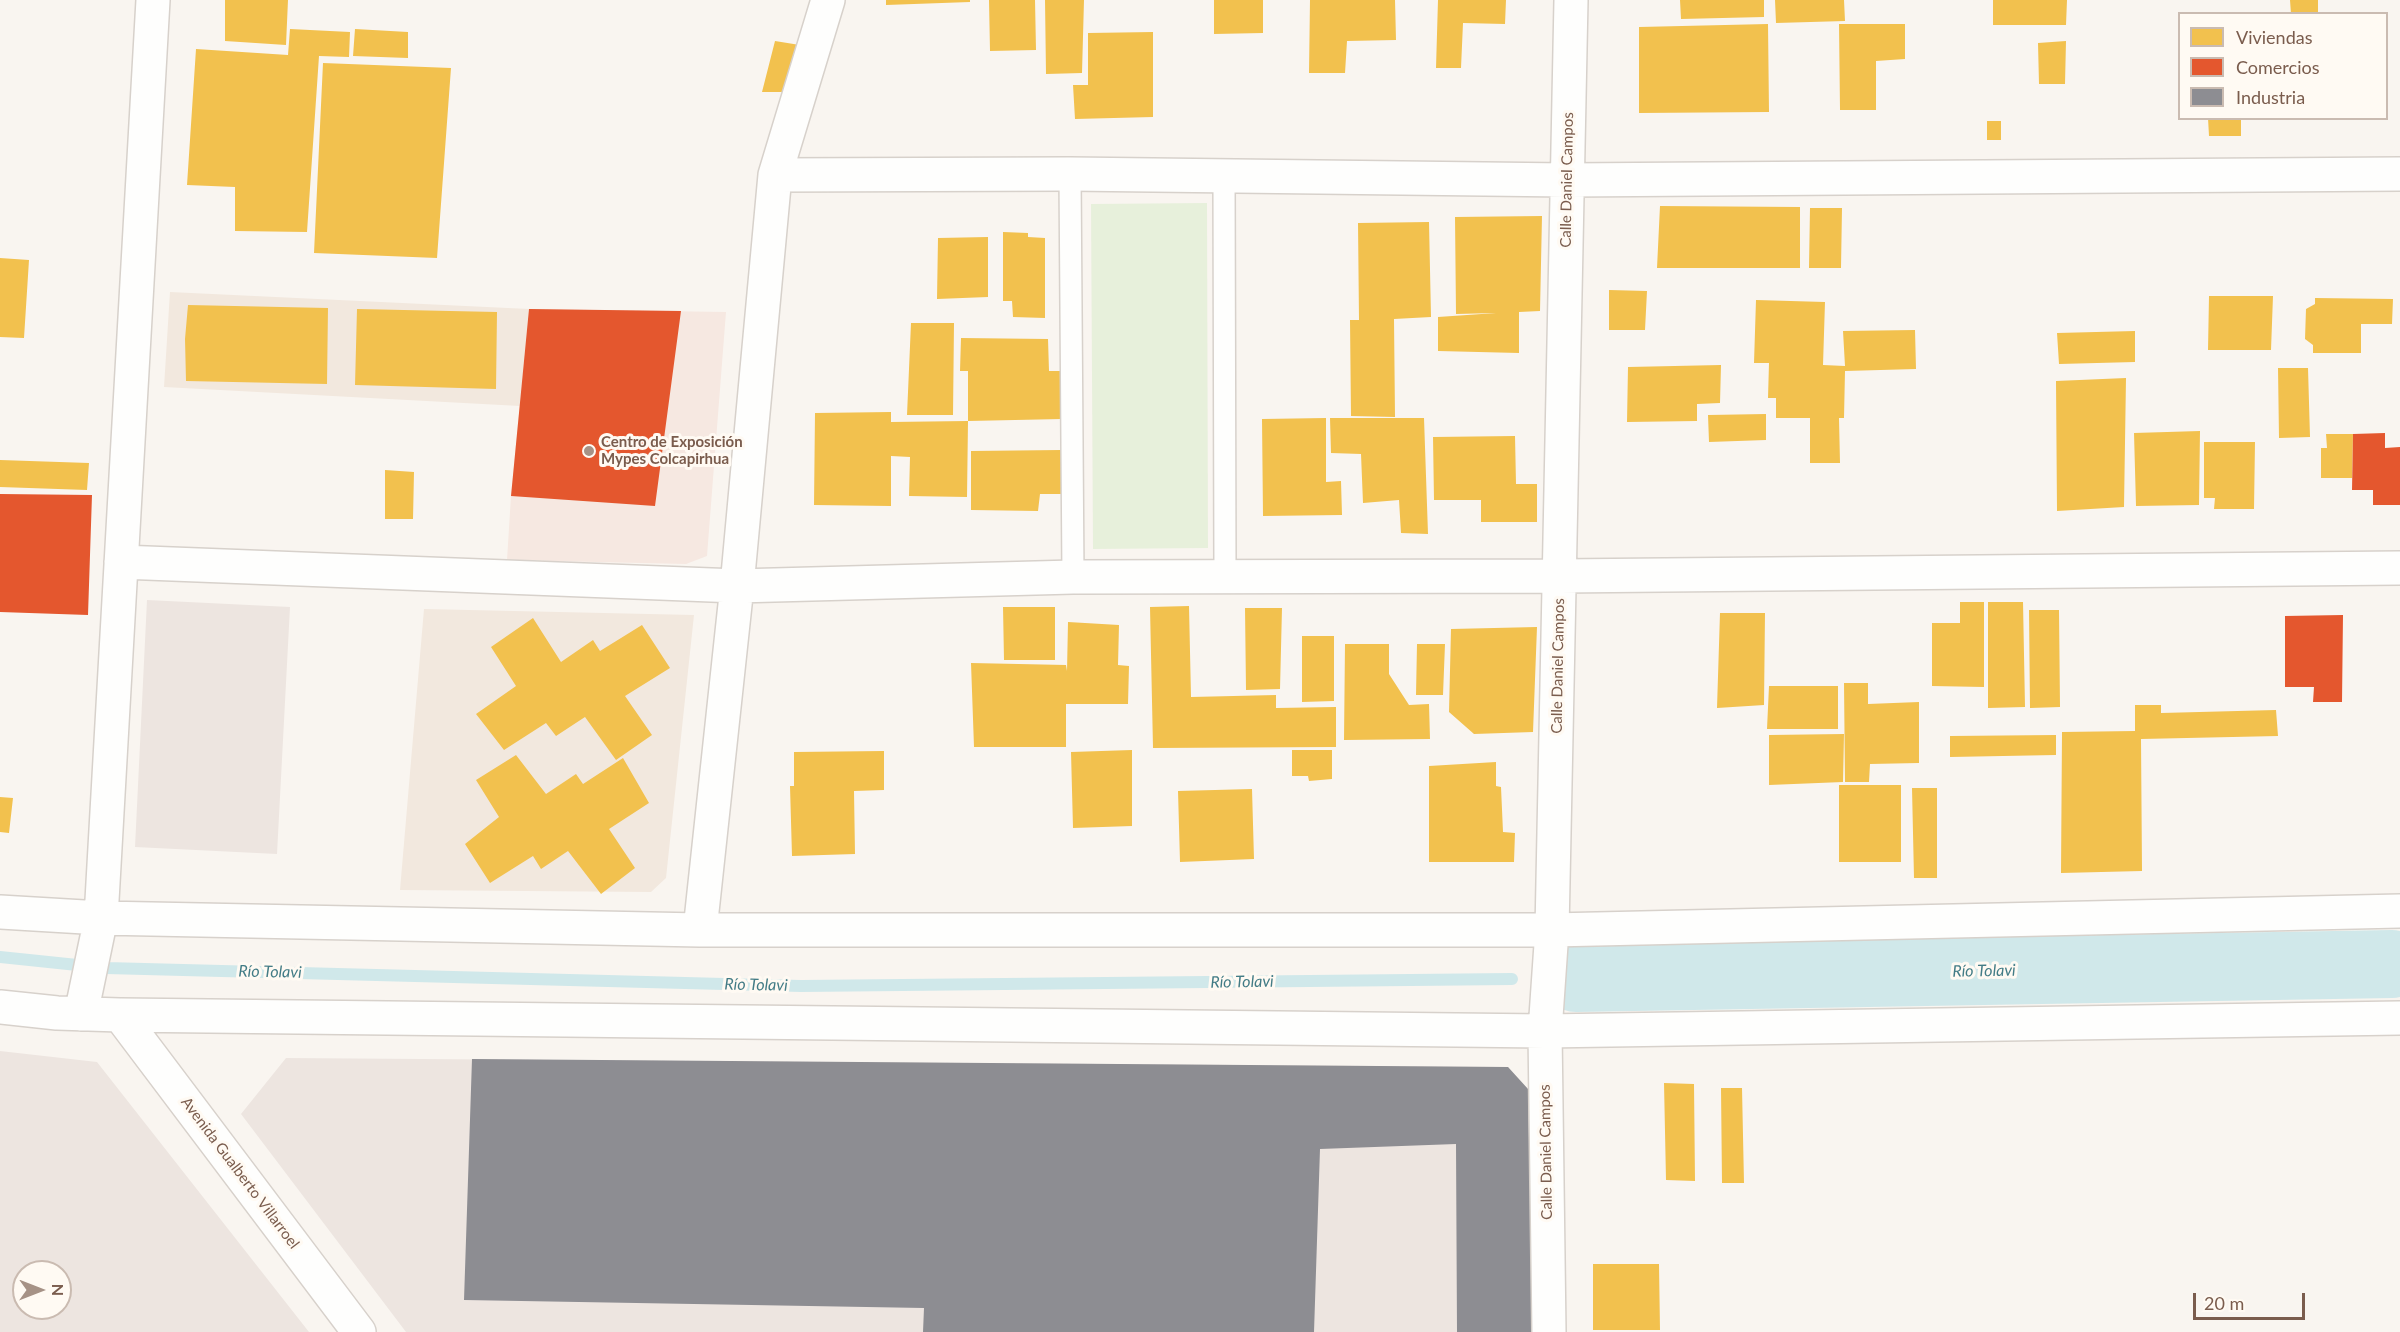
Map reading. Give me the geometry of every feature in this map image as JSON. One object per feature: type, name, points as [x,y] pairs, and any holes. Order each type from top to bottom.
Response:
[{"type":"street","points":[[87,984],[101,918],[153,0]]},
{"type":"street","points":[[700,930],[736,586],[775,175],[828,0]]},
{"type":"street","name":"Calle Daniel Campos","points":[[1549,1332],[1545,1031],[1552,930],[1571,0]]},
{"type":"street","points":[[775,175],[1070,174],[1567,180],[2400,174]]},
{"type":"street","points":[[121,562],[736,586],[1073,577],[1560,576],[2400,568]]},
{"type":"street","points":[[0,912],[101,918],[700,930],[1552,930],[2400,911]]},
{"type":"street","points":[[0,1007],[87,984]]},
{"type":"street","points":[[87,984],[120,1015],[1545,1031],[2400,1017]]},
{"type":"street","name":"Avenida Gualberto Villarroel","points":[[120,1015],[359,1332]]},
{"type":"lane","points":[[1070,174],[1073,577]]},
{"type":"lane","points":[[1224,175],[1226,577]]},
{"type":"shaded area","points":[[170,292],[529,309],[520,406],[164,387]]},
{"type":"shaded area","name":"Centro de Exposición Mypes Colcapirhua","points":[[529,309],[726,312],[707,556],[686,564],[507,560]]},
{"type":"shaded area","points":[[147,600],[290,607],[277,854],[135,847]]},
{"type":"shaded area","points":[[424,609],[694,615],[666,878],[651,892],[400,890]]},
{"type":"shaded area","points":[[0,1051],[97,1062],[309,1332],[0,1332]]},
{"type":"shaded area","points":[[286,1058],[1508,1067],[1528,1089],[1533,1332],[406,1332],[241,1114]]},
{"type":"green space","points":[[1207,203],[1208,548],[1093,549],[1091,204]]},
{"type":"building: Viviendas","points":[[225,0],[288,0],[286,45],[225,41]]},
{"type":"building: Viviendas","points":[[886,0],[970,0],[970,2],[886,5]]},
{"type":"building: Viviendas","points":[[989,0],[1035,0],[1036,50],[990,51]]},
{"type":"building: Viviendas","points":[[1045,0],[1084,0],[1082,73],[1046,74]]},
{"type":"building: Viviendas","points":[[1214,0],[1263,0],[1263,33],[1214,34]]},
{"type":"building: Viviendas","points":[[1310,0],[1395,0],[1396,40],[1347,41],[1345,73],[1309,73]]},
{"type":"building: Viviendas","points":[[1438,0],[1506,0],[1505,24],[1463,23],[1461,68],[1436,68]]},
{"type":"building: Viviendas","points":[[1680,0],[1764,0],[1764,17],[1681,19]]},
{"type":"building: Viviendas","points":[[1775,0],[1844,0],[1845,21],[1776,23]]},
{"type":"building: Viviendas","points":[[1993,0],[2067,0],[2066,25],[1993,25]]},
{"type":"building: Viviendas","points":[[2290,0],[2318,0],[2318,12],[2291,12]]},
{"type":"building: Viviendas","points":[[1768,24],[1769,112],[1639,113],[1639,27]]},
{"type":"building: Viviendas","points":[[1839,24],[1905,24],[1905,59],[1876,61],[1876,110],[1840,110]]},
{"type":"building: Viviendas","points":[[290,29],[350,32],[349,57],[319,56],[307,232],[235,231],[235,187],[187,185],[196,49],[288,55]]},
{"type":"building: Viviendas","points":[[355,29],[408,32],[408,58],[353,56]]},
{"type":"building: Viviendas","points":[[1153,32],[1153,117],[1075,119],[1073,85],[1088,85],[1088,33]]},
{"type":"building: Viviendas","points":[[775,41],[806,46],[794,92],[762,92]]},
{"type":"building: Viviendas","points":[[2066,41],[2065,84],[2039,84],[2038,43]]},
{"type":"building: Viviendas","points":[[323,63],[451,68],[437,258],[314,253]]},
{"type":"building: Viviendas","points":[[2208,120],[2241,120],[2241,136],[2209,136]]},
{"type":"building: Viviendas","points":[[1987,121],[2001,121],[2001,140],[1987,140]]},
{"type":"building: Viviendas","points":[[1660,206],[1800,207],[1800,268],[1657,268]]},
{"type":"building: Viviendas","points":[[1810,208],[1842,208],[1841,268],[1809,268]]},
{"type":"building: Viviendas","points":[[1542,216],[1540,311],[1519,312],[1519,353],[1438,351],[1438,317],[1496,313],[1456,314],[1455,217]]},
{"type":"building: Viviendas","points":[[1429,222],[1431,317],[1394,319],[1395,417],[1351,416],[1350,320],[1359,320],[1358,223]]},
{"type":"building: Viviendas","points":[[1003,232],[1028,233],[1028,237],[1045,238],[1045,318],[1013,317],[1012,301],[1003,301]]},
{"type":"building: Viviendas","points":[[988,237],[988,297],[937,299],[938,238]]},
{"type":"building: Viviendas","points":[[0,258],[29,260],[24,338],[0,337]]},
{"type":"building: Viviendas","points":[[1609,290],[1647,291],[1645,330],[1609,330]]},
{"type":"building: Viviendas","points":[[2209,296],[2273,296],[2271,350],[2208,350]]},
{"type":"building: Viviendas","points":[[2315,298],[2393,299],[2392,324],[2361,324],[2361,353],[2313,353],[2313,345],[2305,339],[2306,309],[2315,304]]},
{"type":"building: Viviendas","points":[[1756,300],[1825,302],[1823,365],[1845,366],[1843,331],[1915,330],[1916,369],[1845,371],[1844,418],[1839,418],[1840,463],[1810,463],[1810,418],[1776,418],[1776,398],[1768,398],[1769,363],[1754,363]]},
{"type":"building: Viviendas","points":[[188,305],[328,308],[327,384],[186,381],[185,339]]},
{"type":"building: Viviendas","points":[[357,309],[497,312],[496,389],[355,385]]},
{"type":"building: Viviendas","points":[[911,323],[954,323],[953,415],[907,415]]},
{"type":"building: Viviendas","points":[[2135,331],[2135,362],[2059,364],[2057,333]]},
{"type":"building: Viviendas","points":[[961,338],[1048,339],[1049,371],[1063,371],[1062,419],[968,421],[968,371],[960,371]]},
{"type":"building: Viviendas","points":[[1721,365],[1720,403],[1697,404],[1697,421],[1627,422],[1628,367]]},
{"type":"building: Viviendas","points":[[2278,368],[2308,368],[2310,437],[2279,438]]},
{"type":"building: Viviendas","points":[[2126,378],[2124,507],[2057,511],[2056,381]]},
{"type":"building: Viviendas","points":[[891,412],[891,422],[968,421],[967,497],[909,496],[910,457],[891,456],[891,506],[814,505],[815,413]]},
{"type":"building: Viviendas","points":[[1766,414],[1766,440],[1709,442],[1708,415]]},
{"type":"building: Viviendas","points":[[1326,418],[1326,482],[1341,481],[1342,515],[1263,516],[1262,419]]},
{"type":"building: Viviendas","points":[[1330,418],[1424,418],[1428,534],[1401,533],[1399,500],[1363,503],[1361,454],[1331,453]]},
{"type":"building: Viviendas","points":[[2200,431],[2199,505],[2136,506],[2134,433]]},
{"type":"building: Viviendas","points":[[2326,434],[2353,434],[2352,478],[2321,478],[2321,448],[2327,448]]},
{"type":"building: Viviendas","points":[[1515,436],[1516,484],[1537,484],[1537,522],[1481,522],[1481,500],[1434,500],[1433,437]]},
{"type":"building: Viviendas","points":[[2204,442],[2255,442],[2254,509],[2214,509],[2215,498],[2204,498]]},
{"type":"building: Viviendas","points":[[1061,450],[1061,494],[1040,494],[1038,511],[971,510],[971,451]]},
{"type":"building: Viviendas","points":[[0,460],[89,463],[87,490],[0,487]]},
{"type":"building: Viviendas","points":[[385,470],[414,472],[413,519],[385,519]]},
{"type":"building: Viviendas","points":[[1960,602],[1984,602],[1984,687],[1932,686],[1932,623],[1960,623]]},
{"type":"building: Viviendas","points":[[1988,602],[2023,602],[2025,707],[1988,708]]},
{"type":"building: Viviendas","points":[[1189,606],[1191,697],[1276,695],[1276,708],[1336,707],[1336,747],[1153,748],[1150,607]]},
{"type":"building: Viviendas","points":[[1003,607],[1055,607],[1055,660],[1004,660]]},
{"type":"building: Viviendas","points":[[1245,608],[1282,608],[1280,689],[1246,690]]},
{"type":"building: Viviendas","points":[[2029,610],[2059,610],[2060,707],[2030,708]]},
{"type":"building: Viviendas","points":[[1720,613],[1765,613],[1764,705],[1717,708]]},
{"type":"building: Viviendas","points":[[533,618],[561,662],[593,640],[600,651],[642,625],[670,668],[625,696],[652,735],[616,760],[585,717],[556,736],[546,723],[504,750],[476,714],[516,686],[491,647]]},
{"type":"building: Viviendas","points":[[1068,622],[1119,625],[1118,665],[1129,666],[1128,704],[1066,704],[1066,747],[974,747],[971,663],[1066,665],[1067,671]]},
{"type":"building: Viviendas","points":[[1537,627],[1533,732],[1474,734],[1449,712],[1451,629]]},
{"type":"building: Viviendas","points":[[1302,636],[1334,636],[1334,701],[1302,702]]},
{"type":"building: Viviendas","points":[[1345,644],[1389,644],[1389,674],[1409,705],[1429,704],[1430,739],[1344,740]]},
{"type":"building: Viviendas","points":[[1417,644],[1445,644],[1443,695],[1416,695]]},
{"type":"building: Viviendas","points":[[1844,683],[1868,683],[1868,704],[1919,702],[1919,763],[1870,764],[1869,782],[1845,782]]},
{"type":"building: Viviendas","points":[[1769,686],[1838,686],[1838,729],[1767,729]]},
{"type":"building: Viviendas","points":[[2135,705],[2161,705],[2161,713],[2276,710],[2278,736],[2141,739],[2142,871],[2061,873],[2062,732],[2135,731]]},
{"type":"building: Viviendas","points":[[1844,734],[1843,782],[1769,785],[1769,735]]},
{"type":"building: Viviendas","points":[[2056,735],[2056,755],[1950,757],[1950,736]]},
{"type":"building: Viviendas","points":[[1132,750],[1132,826],[1073,828],[1071,752]]},
{"type":"building: Viviendas","points":[[1292,750],[1332,750],[1332,779],[1309,781],[1308,776],[1292,776]]},
{"type":"building: Viviendas","points":[[884,751],[884,790],[854,791],[855,854],[792,856],[790,786],[794,786],[794,752]]},
{"type":"building: Viviendas","points":[[516,755],[546,794],[576,774],[583,784],[623,758],[649,803],[609,829],[635,868],[601,894],[568,851],[541,869],[533,856],[490,883],[465,844],[499,817],[476,780]]},
{"type":"building: Viviendas","points":[[1496,762],[1496,786],[1501,787],[1503,832],[1515,833],[1514,862],[1429,862],[1429,766]]},
{"type":"building: Viviendas","points":[[1839,785],[1901,785],[1901,862],[1839,862]]},
{"type":"building: Viviendas","points":[[1912,788],[1937,788],[1937,878],[1914,878]]},
{"type":"building: Viviendas","points":[[1252,789],[1254,859],[1180,862],[1178,791]]},
{"type":"building: Viviendas","points":[[0,797],[13,798],[9,833],[0,832]]},
{"type":"building: Viviendas","points":[[1664,1083],[1694,1084],[1695,1181],[1666,1180]]},
{"type":"building: Viviendas","points":[[1721,1088],[1742,1088],[1744,1183],[1722,1183]]},
{"type":"building: Viviendas","points":[[1593,1264],[1659,1264],[1660,1330],[1593,1330]]},
{"type":"building: Comercios","name":"Centro de Exposición Mypes Colcapirhua","points":[[529,309],[681,311],[655,506],[511,496]]},
{"type":"building: Comercios","points":[[2385,433],[2385,448],[2400,447],[2400,505],[2373,505],[2373,490],[2352,490],[2353,434]]},
{"type":"building: Comercios","points":[[0,494],[92,495],[88,615],[0,612]]},
{"type":"building: Comercios","points":[[2343,615],[2342,702],[2313,702],[2314,687],[2285,687],[2285,616]]},
{"type":"building: Industria","points":[[472,1059],[1508,1067],[1528,1089],[1533,1332],[1457,1332],[1456,1144],[1320,1149],[1314,1332],[923,1332],[924,1308],[464,1300]]},
{"type":"waterway","name":"Río Tolavi","points":[[0,957],[106,968],[801,986],[1512,979]]},
{"type":"waterway","name":"Río Tolavi","points":[[1576,978],[2392,964]]},
{"type":"place","name":"Centro de Exposición Mypes Colcapirhua","points":[[589,451]]}]
